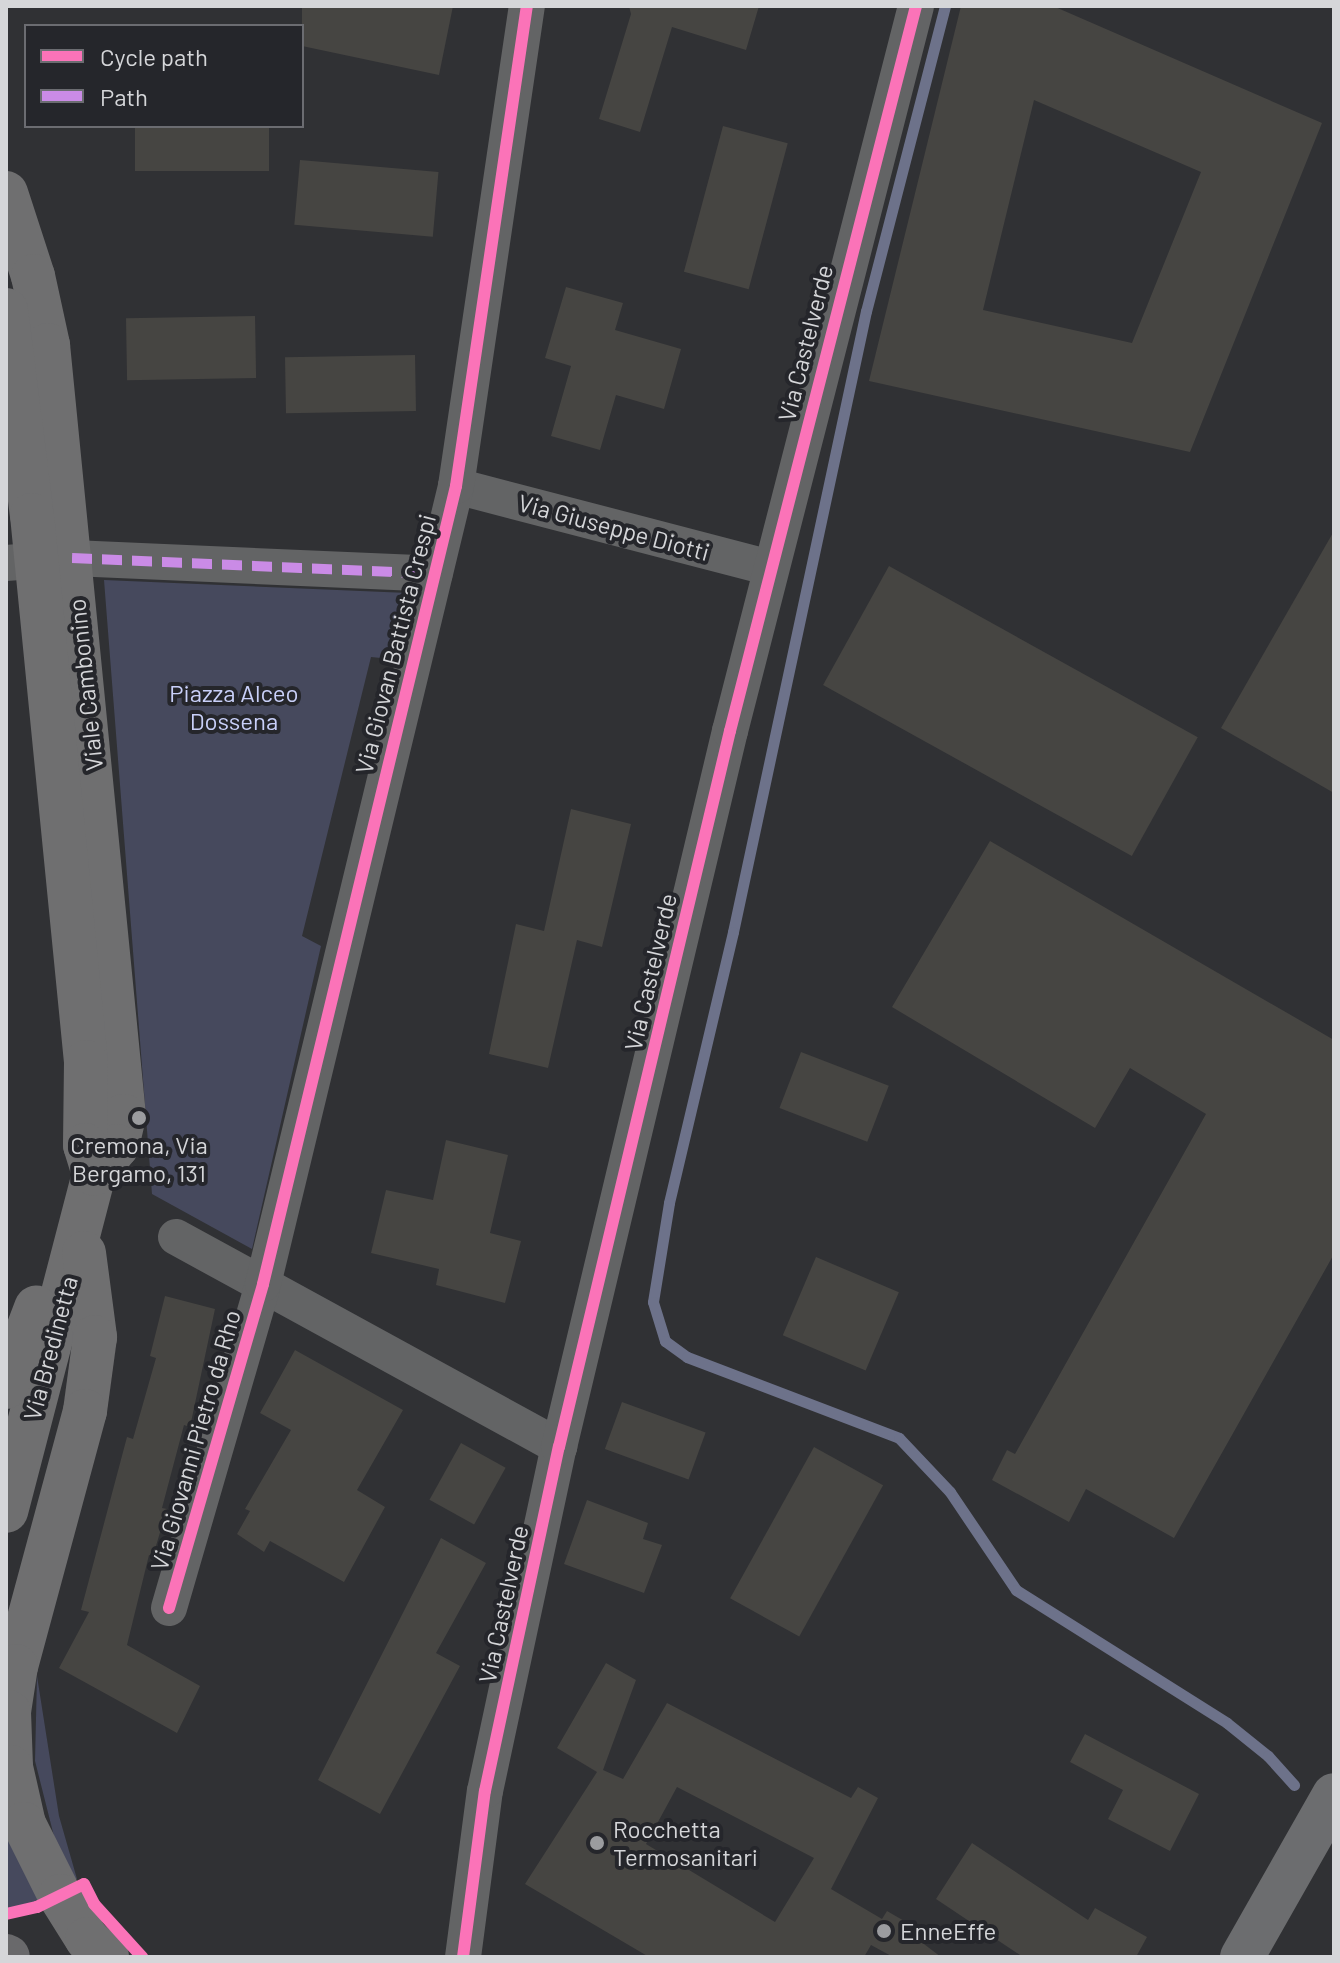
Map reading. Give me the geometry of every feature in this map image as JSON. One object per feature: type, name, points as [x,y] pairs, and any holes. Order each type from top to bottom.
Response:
[{"type":"main road","points":[[1242,1957],[1334,1795]]},
{"type":"street","name":"Via Giovan Battista Crespi","points":[[263,1284],[456,486],[527,6]]},
{"type":"street","name":"Via Castelverde","points":[[463,1957],[485,1791],[559,1447],[771,568],[916,6]]},
{"type":"street","name":"Viale Cambonino","points":[[6,193],[33,276],[48,345],[38,561]]},
{"type":"street","name":"Viale Cambonino","points":[[6,310],[38,561],[124,1116],[117,1146],[94,1174],[82,1230]]},
{"type":"street","name":"Via Giuseppe Diotti","points":[[456,486],[771,568]]},
{"type":"street","points":[[38,561],[435,574]]},
{"type":"street","points":[[6,1387],[32,1315],[82,1230]]},
{"type":"street","points":[[82,1230],[95,1337],[87,1396],[16,1666],[9,1726],[11,1767],[24,1824],[60,1896],[87,1939],[107,1957]]},
{"type":"street","name":"Via Bredinetta","points":[[6,1511],[82,1230]]},
{"type":"street","name":"Via Giovanni Pietro da Rho","points":[[176,1237],[559,1447]]},
{"type":"street","name":"Via Giovanni Pietro da Rho","points":[[169,1608],[263,1284]]},
{"type":"green space","name":"Piazza Alceo Dossena","points":[[104,580],[408,593],[391,659],[371,657],[302,936],[321,946],[252,1249],[152,1194]]},
{"type":"green space","points":[[37,1676],[59,1816],[77,1879],[70,1878],[59,1856],[35,1761]]},
{"type":"green space","points":[[6,1783],[39,1901],[6,1909]]},
{"type":"building","points":[[302,6],[453,6],[439,75],[304,46]]},
{"type":"building","points":[[629,6],[759,6],[746,50],[672,27],[640,132],[599,119],[631,14]]},
{"type":"building","points":[[961,6],[1053,6],[1322,123],[1190,452],[869,381]],"holes":[[[1034,100],[1201,172],[1132,343],[983,310]]]},
{"type":"building","points":[[723,126],[788,143],[749,289],[684,272]]},
{"type":"building","points":[[135,128],[269,128],[269,171],[135,171]]},
{"type":"building","points":[[300,160],[438,172],[433,237],[294,225]]},
{"type":"building","points":[[566,287],[623,303],[615,330],[681,349],[664,409],[616,395],[600,450],[551,436],[571,366],[545,358]]},
{"type":"building","points":[[255,316],[256,378],[127,380],[126,318]]},
{"type":"building","points":[[415,355],[416,411],[286,413],[285,357]]},
{"type":"building","points":[[1334,531],[1334,793],[1221,728]]},
{"type":"building","points":[[889,566],[1198,737],[1132,856],[823,685]]},
{"type":"building","points":[[571,809],[631,824],[602,947],[577,940],[548,1068],[489,1054],[516,924],[544,931]]},
{"type":"building","points":[[990,841],[1334,1040],[1334,1254],[1174,1538],[1086,1489],[1069,1522],[992,1480],[1007,1450],[1015,1454],[1206,1114],[1130,1068],[1095,1128],[892,1007]]},
{"type":"building","points":[[801,1052],[889,1086],[867,1142],[779,1108]]},
{"type":"building","points":[[446,1140],[508,1155],[490,1233],[521,1241],[505,1303],[436,1285],[439,1269],[371,1253],[386,1190],[433,1200]]},
{"type":"building","points":[[816,1257],[899,1292],[866,1370],[783,1335]]},
{"type":"building","points":[[165,1296],[215,1309],[190,1427],[184,1425],[162,1508],[167,1509],[153,1556],[149,1555],[127,1645],[200,1686],[177,1733],[59,1668],[89,1612],[81,1610],[127,1437],[133,1439],[156,1358],[150,1356]]},
{"type":"building","points":[[295,1350],[403,1410],[357,1490],[385,1507],[344,1582],[270,1541],[264,1552],[237,1534],[250,1511],[245,1509],[291,1430],[260,1413]]},
{"type":"building","points":[[622,1402],[706,1432],[689,1479],[605,1449]]},
{"type":"building","points":[[461,1443],[506,1468],[474,1525],[429,1500]]},
{"type":"building","points":[[814,1447],[883,1485],[799,1637],[730,1598]]},
{"type":"building","points":[[587,1500],[648,1523],[643,1539],[662,1545],[644,1593],[564,1564]]},
{"type":"building","points":[[441,1538],[486,1563],[436,1653],[460,1666],[380,1814],[318,1780]]},
{"type":"building","points":[[606,1663],[636,1680],[603,1770],[623,1779],[667,1703],[851,1798],[858,1787],[878,1798],[831,1889],[882,1919],[887,1911],[925,1933],[920,1941],[941,1957],[893,1957],[871,1945],[864,1957],[649,1957],[525,1884],[597,1772],[557,1748]],"holes":[[[677,1787],[814,1858],[775,1922],[646,1844]]]},
{"type":"building","points":[[1085,1734],[1199,1794],[1170,1851],[1108,1819],[1123,1790],[1070,1762]]},
{"type":"building","points":[[972,1843],[1088,1920],[1095,1908],[1147,1937],[1136,1957],[1023,1957],[936,1899]]},
{"type":"waterway","points":[[945,6],[866,311],[733,932],[669,1203],[653,1302],[665,1341],[687,1357],[899,1438],[950,1492],[1016,1590],[1227,1723],[1268,1756],[1294,1785]]},
{"type":"marked path","points":[[72,558],[435,574]]},
{"type":"cycle path","points":[[169,1608],[263,1284],[456,486],[527,6]]},
{"type":"cycle path","points":[[463,1957],[485,1791],[559,1447],[730,731],[916,6]]},
{"type":"cycle path","points":[[6,1914],[37,1907],[84,1884],[94,1904],[142,1957]]},
{"type":"place","name":"Cremona, Via Bergamo, 131","points":[[139,1118]]},
{"type":"place","name":"Rocchetta Termosanitari","points":[[597,1843]]},
{"type":"place","name":"EnneEffe","points":[[884,1931]]}]
